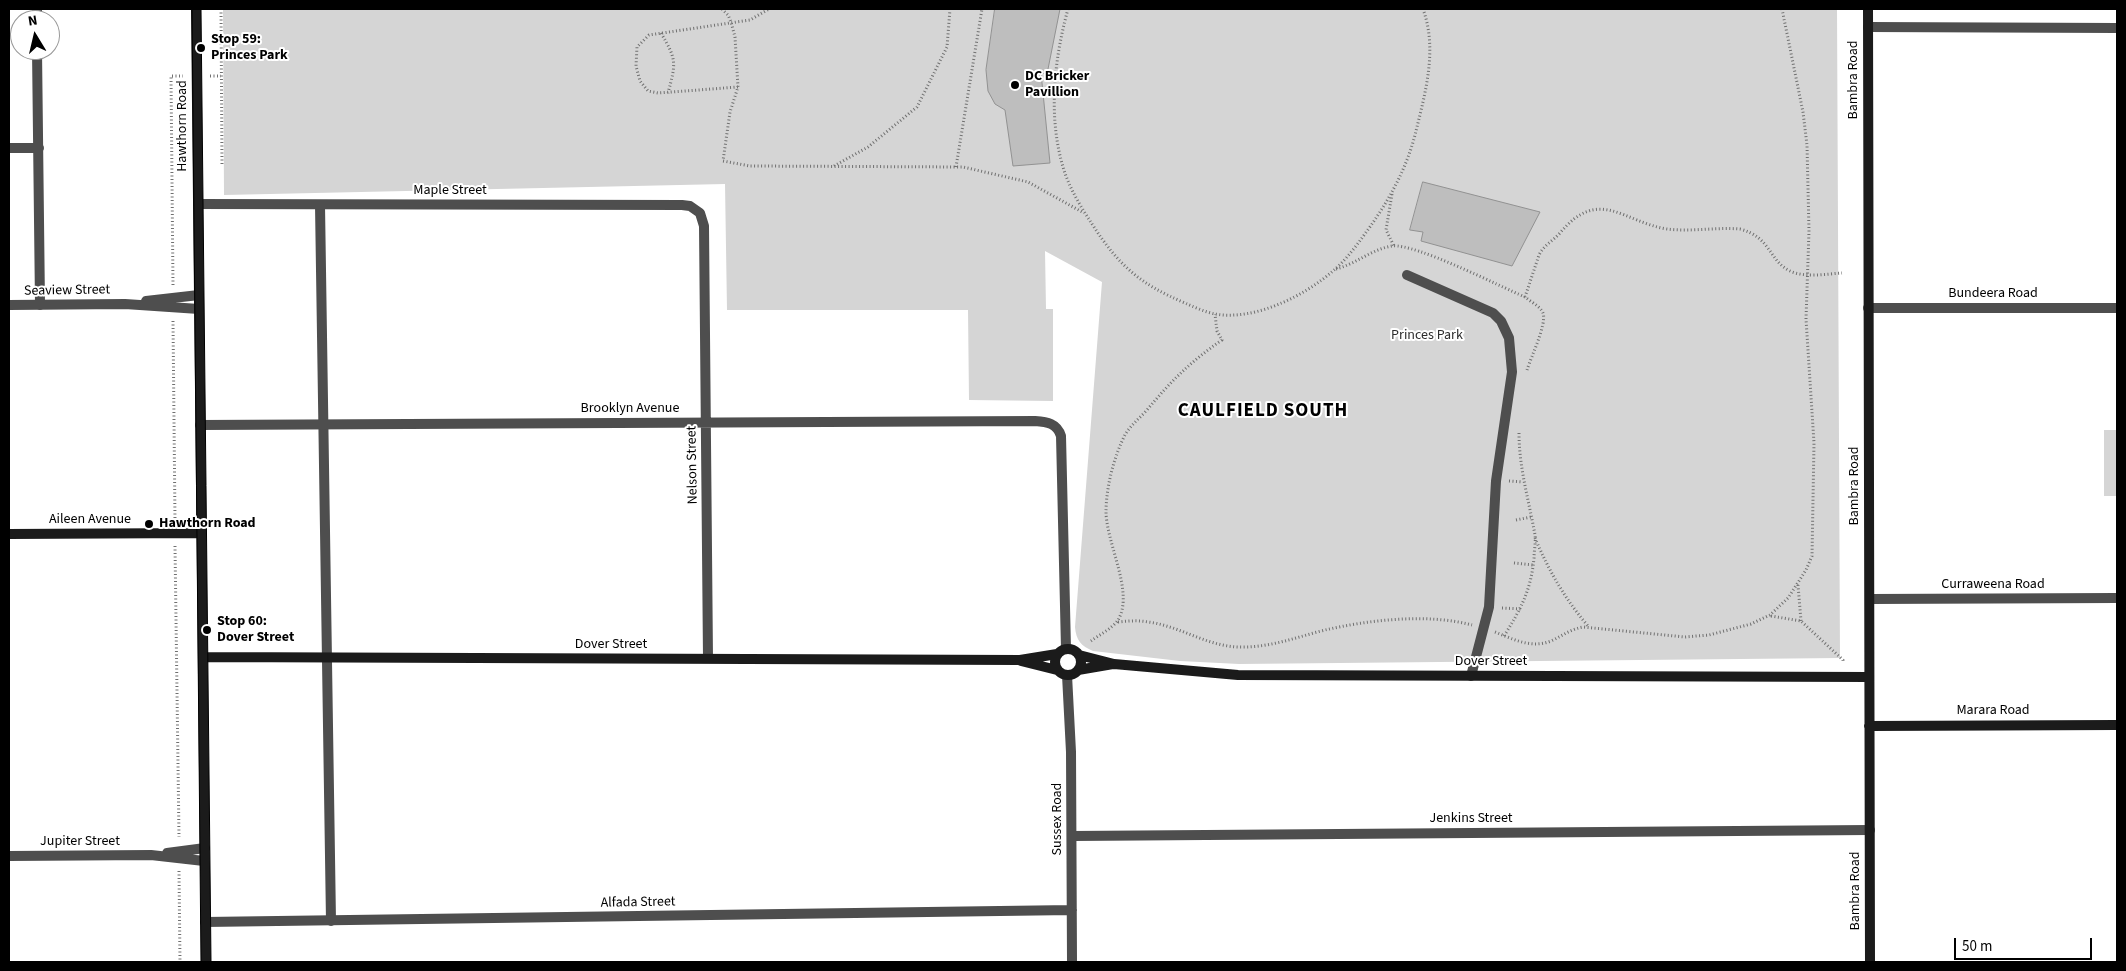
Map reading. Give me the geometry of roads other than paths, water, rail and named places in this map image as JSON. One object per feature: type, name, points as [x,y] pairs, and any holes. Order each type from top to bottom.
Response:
[{"type":"street","name":"Hawthorn Road","points":[[196,9],[206,962]]},
{"type":"street","name":"Bambra Road","points":[[1868,9],[1870,962]]},
{"type":"street","points":[[1868,27],[2117,28]]},
{"type":"street","points":[[37,60],[40,305]]},
{"type":"street","points":[[9,148],[39,148]]},
{"type":"street","name":"Maple Street","points":[[198,204],[682,205],[690,206],[700,212]]},
{"type":"street","points":[[320,205],[325,424],[326,657],[331,921]]},
{"type":"street","name":"Nelson Street","points":[[700,212],[704,226],[708,658]]},
{"type":"street","points":[[1407,275],[1493,313],[1501,321],[1509,338],[1512,366],[1511,389],[1496,481],[1489,607],[1471,676]]},
{"type":"street","name":"Seaview Street","points":[[174,303],[199,295]]},
{"type":"street","name":"Seaview Street","points":[[9,305],[174,303],[199,309]]},
{"type":"street","name":"Bundeera Road","points":[[1868,308],[2117,308]]},
{"type":"street","name":"Brooklyn Avenue","points":[[200,425],[1035,421],[1051,424],[1058,429],[1062,444],[1064,610],[1062,652]]},
{"type":"street","name":"Aileen Avenue","points":[[9,534],[201,533]]},
{"type":"street","name":"Curraweena Road","points":[[1870,599],[2117,598]]},
{"type":"street","points":[[1073,650],[1079,655],[1081,663],[1078,670],[1067,675],[1057,670],[1055,662],[1062,652],[1073,650]]},
{"type":"street","name":"Dover Street","points":[[203,657],[1020,660],[1062,652]]},
{"type":"street","name":"Dover Street","points":[[1079,655],[1114,664],[1238,675],[1869,677]]},
{"type":"street","name":"Dover Street","points":[[1020,660],[1057,670]]},
{"type":"street","name":"Dover Street","points":[[1078,670],[1114,664]]},
{"type":"street","name":"Sussex Road","points":[[1067,675],[1073,836],[1072,962]]},
{"type":"street","name":"Marara Road","points":[[1869,726],[2117,725]]},
{"type":"street","name":"Jenkins Street","points":[[1073,836],[1870,830]]},
{"type":"street","name":"Jupiter Street","points":[[9,856],[179,855],[205,848]]},
{"type":"street","name":"Jupiter Street","points":[[179,855],[204,861]]},
{"type":"street","name":"Alfada Street","points":[[205,922],[1072,910]]},
{"type":"tram line","points":[[192,9],[201,962]]},
{"type":"tram line","points":[[201,9],[211,962]]},
{"type":"place","name":"Stop 59: Princes Park","points":[[201,48]]},
{"type":"place","name":"DC Bricker Pavillion","points":[[1015,85]]},
{"type":"place","name":"Hawthorn Road","points":[[149,524]]},
{"type":"place","name":"Stop 60: Dover Street","points":[[207,630]]},
{"type":"district","name":"CAULFIELD SOUTH","points":[[1263,412]]},
{"type":"park label","name":"Princes Park","points":[[1427,336]]}]
